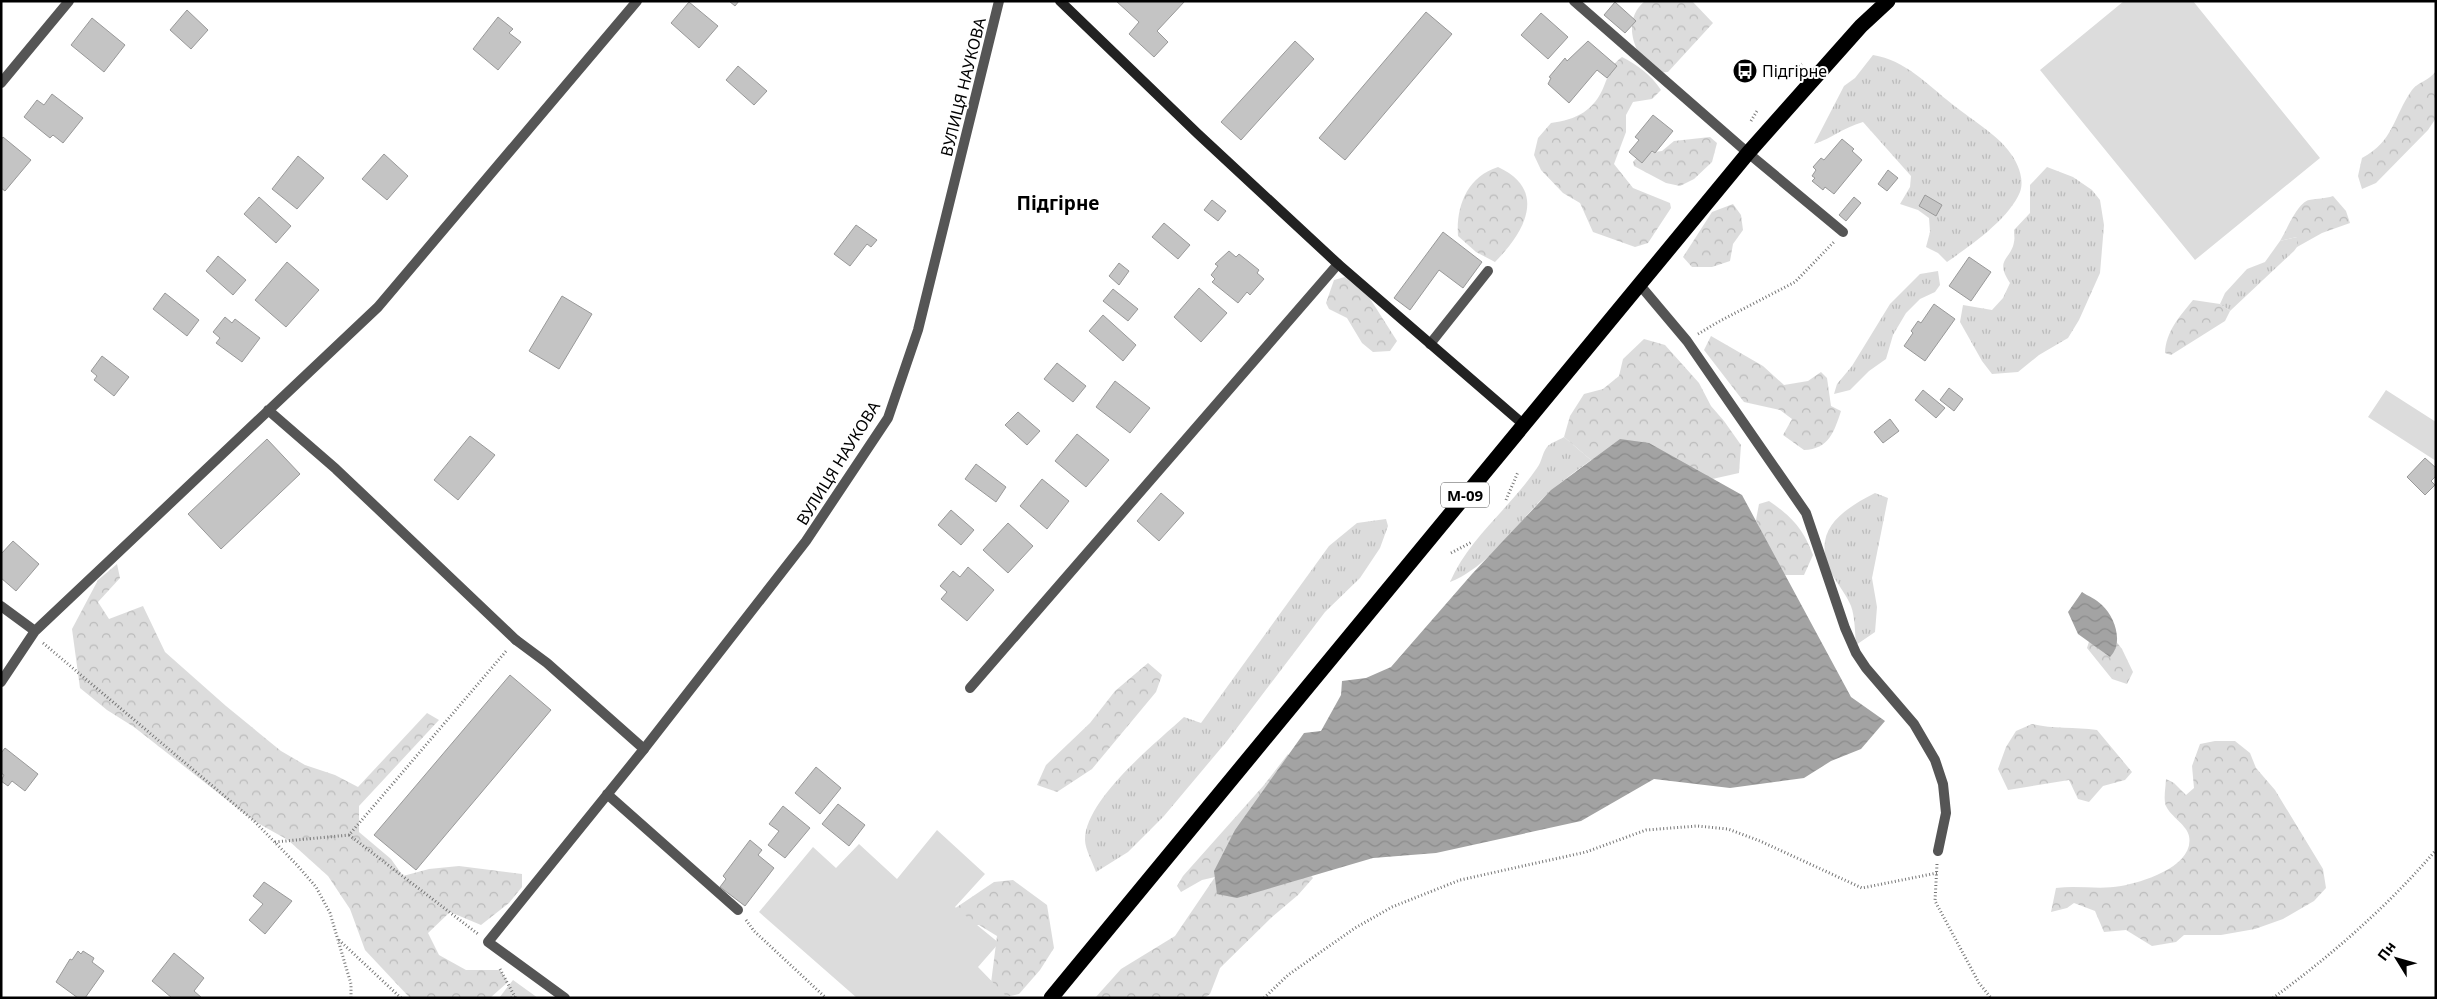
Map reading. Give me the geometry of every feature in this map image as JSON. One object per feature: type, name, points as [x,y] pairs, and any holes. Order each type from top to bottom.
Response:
[{"type":"highway","name":"М-09","points":[[1051,998],[1522,424],[1748,153],[1861,26],[1888,1]]},
{"type":"street","points":[[1,83],[69,1]]},
{"type":"street","points":[[1,682],[35,631],[378,307],[637,1]]},
{"type":"street","name":"ВУЛИЦЯ НАУКОВА","points":[[488,942],[644,749],[806,541],[888,418],[918,330],[999,1]]},
{"type":"street","points":[[1060,1],[1198,134],[1338,264],[1522,424]]},
{"type":"street","points":[[1574,1],[1748,153],[1843,232]]},
{"type":"street","points":[[970,688],[1338,264]]},
{"type":"street","points":[[1430,344],[1488,271]]},
{"type":"street","points":[[1639,284],[1687,341],[1806,513],[1845,628],[1856,652],[1866,668],[1914,724],[1935,760],[1943,784],[1946,813],[1938,851]]},
{"type":"street","points":[[268,410],[336,469],[516,640],[547,663],[644,749]]},
{"type":"street","points":[[1,606],[35,631]]},
{"type":"street","points":[[607,794],[738,910]]},
{"type":"street","points":[[488,942],[566,998]]},
{"type":"path","points":[[1687,341],[1718,322],[1795,282],[1843,232]]},
{"type":"path","points":[[1506,500],[1518,472]]},
{"type":"path","points":[[1451,553],[1472,542]]},
{"type":"path","points":[[35,631],[44,646],[254,821],[316,887],[330,913],[351,984],[351,998]]},
{"type":"path","points":[[349,835],[516,640]]},
{"type":"path","points":[[1264,998],[1288,975],[1355,928],[1392,907],[1460,880],[1586,852],[1646,830],[1697,826],[1728,829],[1760,841],[1862,888],[1937,873]]},
{"type":"path","points":[[274,842],[349,835],[488,942]]},
{"type":"path","points":[[2273,998],[2315,968],[2366,921],[2436,850]]},
{"type":"path","points":[[1938,851],[1935,901],[1979,983],[1991,998]]},
{"type":"path","points":[[738,910],[754,931],[826,998]]},
{"type":"path","points":[[338,939],[402,998]]},
{"type":"path","points":[[504,953],[497,965],[515,997],[510,998]]},
{"type":"green space","points":[[1645,1],[1692,1],[1713,23],[1668,72],[1655,73],[1641,58],[1633,39],[1633,18],[1637,9]]},
{"type":"green space","points":[[2124,1],[2193,1],[2320,158],[2195,260],[2040,70]]},
{"type":"green space","points":[[1873,55],[1895,62],[1916,74],[1990,132],[2008,150],[2021,175],[2020,192],[2007,212],[1988,231],[1947,262],[1938,253],[1926,247],[1930,232],[1929,218],[1918,210],[1900,204],[1910,187],[1911,176],[1863,122],[1814,144],[1844,86],[1855,78]]},
{"type":"green space","points":[[1622,57],[1644,71],[1661,90],[1652,99],[1633,102],[1626,115],[1626,132],[1614,164],[1633,188],[1670,203],[1671,208],[1648,243],[1635,247],[1593,232],[1580,203],[1563,193],[1541,170],[1534,155],[1538,138],[1551,123],[1569,119],[1590,107],[1600,94],[1613,66]]},
{"type":"green space","points":[[2436,71],[2436,118],[2428,130],[2376,183],[2362,189],[2358,176],[2362,158],[2381,144],[2387,136],[2412,90]]},
{"type":"green space","points":[[1710,137],[1717,143],[1712,162],[1694,179],[1680,186],[1666,183],[1634,166],[1633,162],[1640,154],[1662,151],[1674,141]]},
{"type":"green space","points":[[1498,167],[1513,176],[1523,187],[1527,199],[1522,225],[1515,238],[1495,262],[1476,252],[1458,236],[1458,225],[1462,204],[1471,185],[1487,172]]},
{"type":"green space","points":[[2047,167],[2073,177],[2092,190],[2100,200],[2104,225],[2100,273],[2079,320],[2068,338],[2039,355],[2018,372],[1992,374],[1982,361],[1960,322],[1963,305],[1992,310],[2003,298],[2010,283],[2005,275],[2003,264],[2012,248],[2014,230],[2030,213],[2030,185]]},
{"type":"green space","points":[[2333,196],[2346,211],[2350,223],[2322,233],[2297,247],[2297,237],[2280,241],[2300,206],[2309,200]]},
{"type":"green space","points":[[1733,204],[1741,215],[1743,230],[1733,244],[1730,261],[1712,267],[1692,267],[1683,257],[1712,212]]},
{"type":"green space","points":[[2297,237],[2297,247],[2294,251],[2230,311],[2220,304],[2225,293],[2247,269],[2265,262],[2280,241]]},
{"type":"green space","points":[[1938,271],[1940,285],[1935,292],[1920,299],[1906,313],[1893,335],[1886,359],[1869,371],[1850,390],[1834,394],[1837,384],[1852,366],[1890,304],[1920,274]]},
{"type":"green space","points":[[1345,277],[1369,297],[1397,341],[1390,351],[1373,352],[1362,343],[1347,318],[1329,309],[1326,303],[1334,280]]},
{"type":"green space","points":[[2193,300],[2220,304],[2230,311],[2225,321],[2171,355],[2165,353],[2171,331]]},
{"type":"green space","points":[[1711,336],[1763,366],[1784,385],[1808,381],[1821,372],[1827,378],[1831,406],[1841,411],[1833,432],[1825,443],[1812,449],[1804,450],[1783,435],[1792,419],[1780,410],[1744,402],[1704,350]]},
{"type":"green space","points":[[1644,339],[1665,345],[1699,383],[1711,406],[1741,445],[1739,473],[1699,482],[1602,459],[1591,460],[1564,437],[1570,416],[1584,394],[1603,389],[1619,376],[1623,359]]},
{"type":"green space","points":[[2386,390],[2436,422],[2436,461],[2368,417]]},
{"type":"green space","points":[[1564,437],[1591,460],[1545,496],[1487,558],[1463,576],[1450,582],[1468,551],[1527,482],[1540,463],[1547,447]]},
{"type":"green space","points":[[1875,493],[1888,498],[1872,578],[1877,607],[1875,632],[1856,645],[1851,606],[1826,561],[1825,547],[1827,535],[1832,525],[1840,516],[1850,507]]},
{"type":"green space","points":[[1769,501],[1796,524],[1805,537],[1813,555],[1804,575],[1779,575],[1756,520],[1759,504]]},
{"type":"green space","points":[[1386,519],[1388,526],[1380,548],[1360,578],[1325,612],[1227,741],[1164,816],[1128,852],[1096,872],[1085,840],[1088,824],[1109,790],[1140,757],[1184,717],[1201,723],[1329,546],[1357,523]]},
{"type":"green space","points":[[117,564],[120,578],[98,602],[109,619],[143,606],[165,652],[281,751],[305,765],[335,775],[358,787],[427,713],[439,720],[359,806],[359,832],[391,859],[403,876],[429,869],[459,866],[522,874],[522,887],[509,903],[481,925],[450,912],[428,933],[439,955],[466,970],[500,970],[508,982],[490,998],[410,998],[365,950],[350,909],[328,876],[288,840],[254,821],[134,727],[107,710],[80,688],[72,629],[98,580]]},
{"type":"green space","points":[[2092,632],[2111,635],[2122,649],[2133,672],[2127,684],[2112,679],[2087,648]]},
{"type":"green space","points":[[1148,663],[1162,675],[1156,692],[1092,769],[1057,792],[1037,785],[1046,765],[1090,723],[1115,691]]},
{"type":"green space","points":[[2032,724],[2048,727],[2097,730],[2132,772],[2125,780],[2103,786],[2089,802],[2078,799],[2069,780],[2008,790],[1998,769],[2006,747],[2016,731]]},
{"type":"green space","points":[[2215,741],[2235,741],[2250,753],[2256,768],[2275,790],[2323,869],[2326,888],[2314,901],[2283,919],[2255,929],[2221,935],[2184,935],[2176,942],[2152,946],[2126,930],[2104,932],[2095,911],[2074,903],[2067,908],[2051,912],[2056,888],[2105,888],[2142,881],[2166,871],[2184,856],[2189,847],[2189,836],[2185,828],[2166,806],[2166,779],[2174,783],[2186,795],[2194,788],[2192,766],[2200,744]]},
{"type":"green space","points":[[1288,754],[1290,761],[1291,854],[1313,878],[1298,895],[1272,917],[1220,968],[1210,994],[1204,998],[1095,998],[1121,969],[1175,936],[1215,877],[1202,880],[1181,892],[1177,886],[1183,876],[1264,785]]},
{"type":"green space","points":[[937,830],[985,874],[955,907],[999,943],[978,967],[1008,998],[857,998],[759,912],[813,847],[836,868],[859,844],[897,879]]},
{"type":"green space","points":[[1013,880],[1047,905],[1054,948],[1040,970],[1019,994],[1002,998],[991,983],[997,936],[979,925],[951,927],[951,911],[994,882]]},
{"type":"green space","points":[[513,980],[538,998],[499,998]]},
{"type":"water","points":[[1620,439],[1649,443],[1742,495],[1851,697],[1885,721],[1861,749],[1831,761],[1804,778],[1730,788],[1654,779],[1581,821],[1436,853],[1373,858],[1237,898],[1217,894],[1214,871],[1235,830],[1304,733],[1321,731],[1341,695],[1342,681],[1366,678],[1391,667],[1472,574],[1551,490]]},
{"type":"water","points":[[2082,592],[2095,599],[2111,616],[2117,638],[2114,651],[2110,657],[2078,634],[2068,612]]},
{"type":"building","points":[[729,1],[739,1],[735,6]]},
{"type":"building","points":[[1116,1],[1185,1],[1157,31],[1168,42],[1154,57],[1129,34],[1139,22]]},
{"type":"building","points":[[689,2],[718,26],[699,48],[671,23]]},
{"type":"building","points":[[1615,2],[1636,21],[1625,33],[1604,15]]},
{"type":"building","points":[[187,10],[208,30],[191,49],[170,30]]},
{"type":"building","points":[[1426,12],[1452,34],[1345,160],[1319,138]]},
{"type":"building","points":[[1541,13],[1568,37],[1548,59],[1521,35]]},
{"type":"building","points":[[498,17],[513,29],[509,33],[521,42],[498,70],[473,49]]},
{"type":"building","points":[[92,18],[125,45],[104,72],[71,45]]},
{"type":"building","points":[[1295,41],[1314,59],[1241,140],[1221,122]]},
{"type":"building","points":[[1588,41],[1617,66],[1607,78],[1597,70],[1569,103],[1548,84],[1551,78],[1549,77],[1565,58],[1567,61]]},
{"type":"building","points":[[1742,63],[1748,67],[1742,74],[1737,70]]},
{"type":"building","points":[[738,66],[767,91],[754,105],[726,80]]},
{"type":"building","points":[[52,94],[83,118],[63,143],[53,135],[50,138],[24,117],[37,100],[44,105]]},
{"type":"building","points":[[1653,115],[1673,131],[1655,153],[1652,151],[1642,163],[1629,152],[1639,140],[1635,137]]},
{"type":"building","points":[[3,137],[31,160],[5,191],[1,188],[1,140]]},
{"type":"building","points":[[1842,139],[1854,149],[1852,151],[1862,160],[1834,194],[1825,187],[1823,190],[1812,181],[1815,178],[1812,176],[1816,170],[1813,167],[1821,158],[1824,160]]},
{"type":"building","points":[[384,154],[408,176],[387,200],[362,179]]},
{"type":"building","points":[[298,156],[324,178],[297,209],[272,189]]},
{"type":"building","points":[[1888,170],[1898,178],[1887,191],[1878,184]]},
{"type":"building","points":[[1925,195],[1942,205],[1936,216],[1919,206]]},
{"type":"building","points":[[259,197],[291,226],[276,243],[244,214]]},
{"type":"building","points":[[1854,197],[1861,203],[1846,221],[1839,215]]},
{"type":"building","points":[[1212,200],[1226,211],[1218,221],[1204,210]]},
{"type":"building","points":[[1164,223],[1190,245],[1178,259],[1152,237]]},
{"type":"building","points":[[856,225],[877,240],[871,247],[867,244],[850,266],[834,254]]},
{"type":"building","points":[[1443,232],[1482,262],[1463,288],[1439,270],[1410,310],[1394,298]]},
{"type":"building","points":[[1229,251],[1236,257],[1239,254],[1259,270],[1257,273],[1264,279],[1250,295],[1247,292],[1238,303],[1212,282],[1215,279],[1211,275],[1218,266],[1215,264]]},
{"type":"building","points":[[218,256],[246,280],[233,295],[206,271]]},
{"type":"building","points":[[1969,257],[1991,272],[1971,301],[1949,286]]},
{"type":"building","points":[[287,262],[319,290],[286,327],[255,300]]},
{"type":"building","points":[[1119,263],[1129,271],[1119,285],[1109,276]]},
{"type":"building","points":[[1199,288],[1227,313],[1201,342],[1174,317]]},
{"type":"building","points":[[1113,289],[1138,309],[1128,321],[1103,301]]},
{"type":"building","points":[[165,293],[199,320],[187,336],[153,309]]},
{"type":"building","points":[[562,296],[592,314],[559,369],[529,351]]},
{"type":"building","points":[[1934,304],[1955,319],[1925,361],[1904,346],[1913,333],[1911,331],[1918,321],[1921,323]]},
{"type":"building","points":[[1103,315],[1136,345],[1123,361],[1089,331]]},
{"type":"building","points":[[225,317],[232,323],[235,319],[260,338],[242,362],[216,343],[220,338],[213,332]]},
{"type":"building","points":[[102,356],[129,377],[114,396],[94,380],[97,376],[91,371]]},
{"type":"building","points":[[1057,363],[1086,386],[1073,402],[1044,379]]},
{"type":"building","points":[[1115,381],[1150,408],[1130,433],[1096,407]]},
{"type":"building","points":[[1949,388],[1963,399],[1954,411],[1940,400]]},
{"type":"building","points":[[1923,390],[1945,408],[1936,418],[1915,400]]},
{"type":"building","points":[[1018,412],[1040,431],[1027,445],[1005,425]]},
{"type":"building","points":[[1890,419],[1899,431],[1883,443],[1874,432]]},
{"type":"building","points":[[1077,434],[1109,460],[1086,487],[1055,461]]},
{"type":"building","points":[[470,436],[495,455],[458,500],[434,480]]},
{"type":"building","points":[[267,439],[300,474],[221,549],[188,514]]},
{"type":"building","points":[[2425,458],[2436,468],[2436,476],[2431,481],[2435,485],[2425,495],[2407,477]]},
{"type":"building","points":[[976,464],[1006,487],[996,502],[965,479]]},
{"type":"building","points":[[1042,479],[1069,501],[1047,529],[1020,506]]},
{"type":"building","points":[[1161,493],[1184,513],[1159,541],[1137,521]]},
{"type":"building","points":[[951,510],[974,530],[961,545],[938,525]]},
{"type":"building","points":[[1008,523],[1033,546],[1008,573],[983,550]]},
{"type":"building","points":[[13,541],[39,564],[16,591],[1,578],[1,554]]},
{"type":"building","points":[[968,567],[994,590],[967,621],[941,599],[947,592],[940,586],[953,571],[960,577]]},
{"type":"building","points":[[510,675],[551,710],[416,870],[374,835]]},
{"type":"building","points":[[5,748],[38,774],[25,791],[12,781],[8,786],[1,781],[4,775],[1,773],[1,753]]},
{"type":"building","points":[[816,767],[841,788],[820,814],[795,793]]},
{"type":"building","points":[[838,804],[865,825],[849,846],[822,824]]},
{"type":"building","points":[[783,806],[810,828],[785,858],[768,845],[779,831],[769,824]]},
{"type":"building","points":[[750,840],[762,850],[758,855],[774,868],[745,906],[720,887],[726,879],[723,876]]},
{"type":"building","points":[[264,882],[292,901],[265,934],[249,920],[263,904],[253,896]]},
{"type":"building","points":[[78,951],[81,954],[83,951],[94,958],[92,962],[104,971],[85,998],[78,998],[56,982],[70,959],[72,960]]},
{"type":"building","points":[[174,953],[204,978],[194,991],[202,998],[172,998],[152,981]]},
{"type":"place","name":"Підгірне","points":[[1745,71]]},
{"type":"district","name":"Підгірне","points":[[1058,203]]}]
